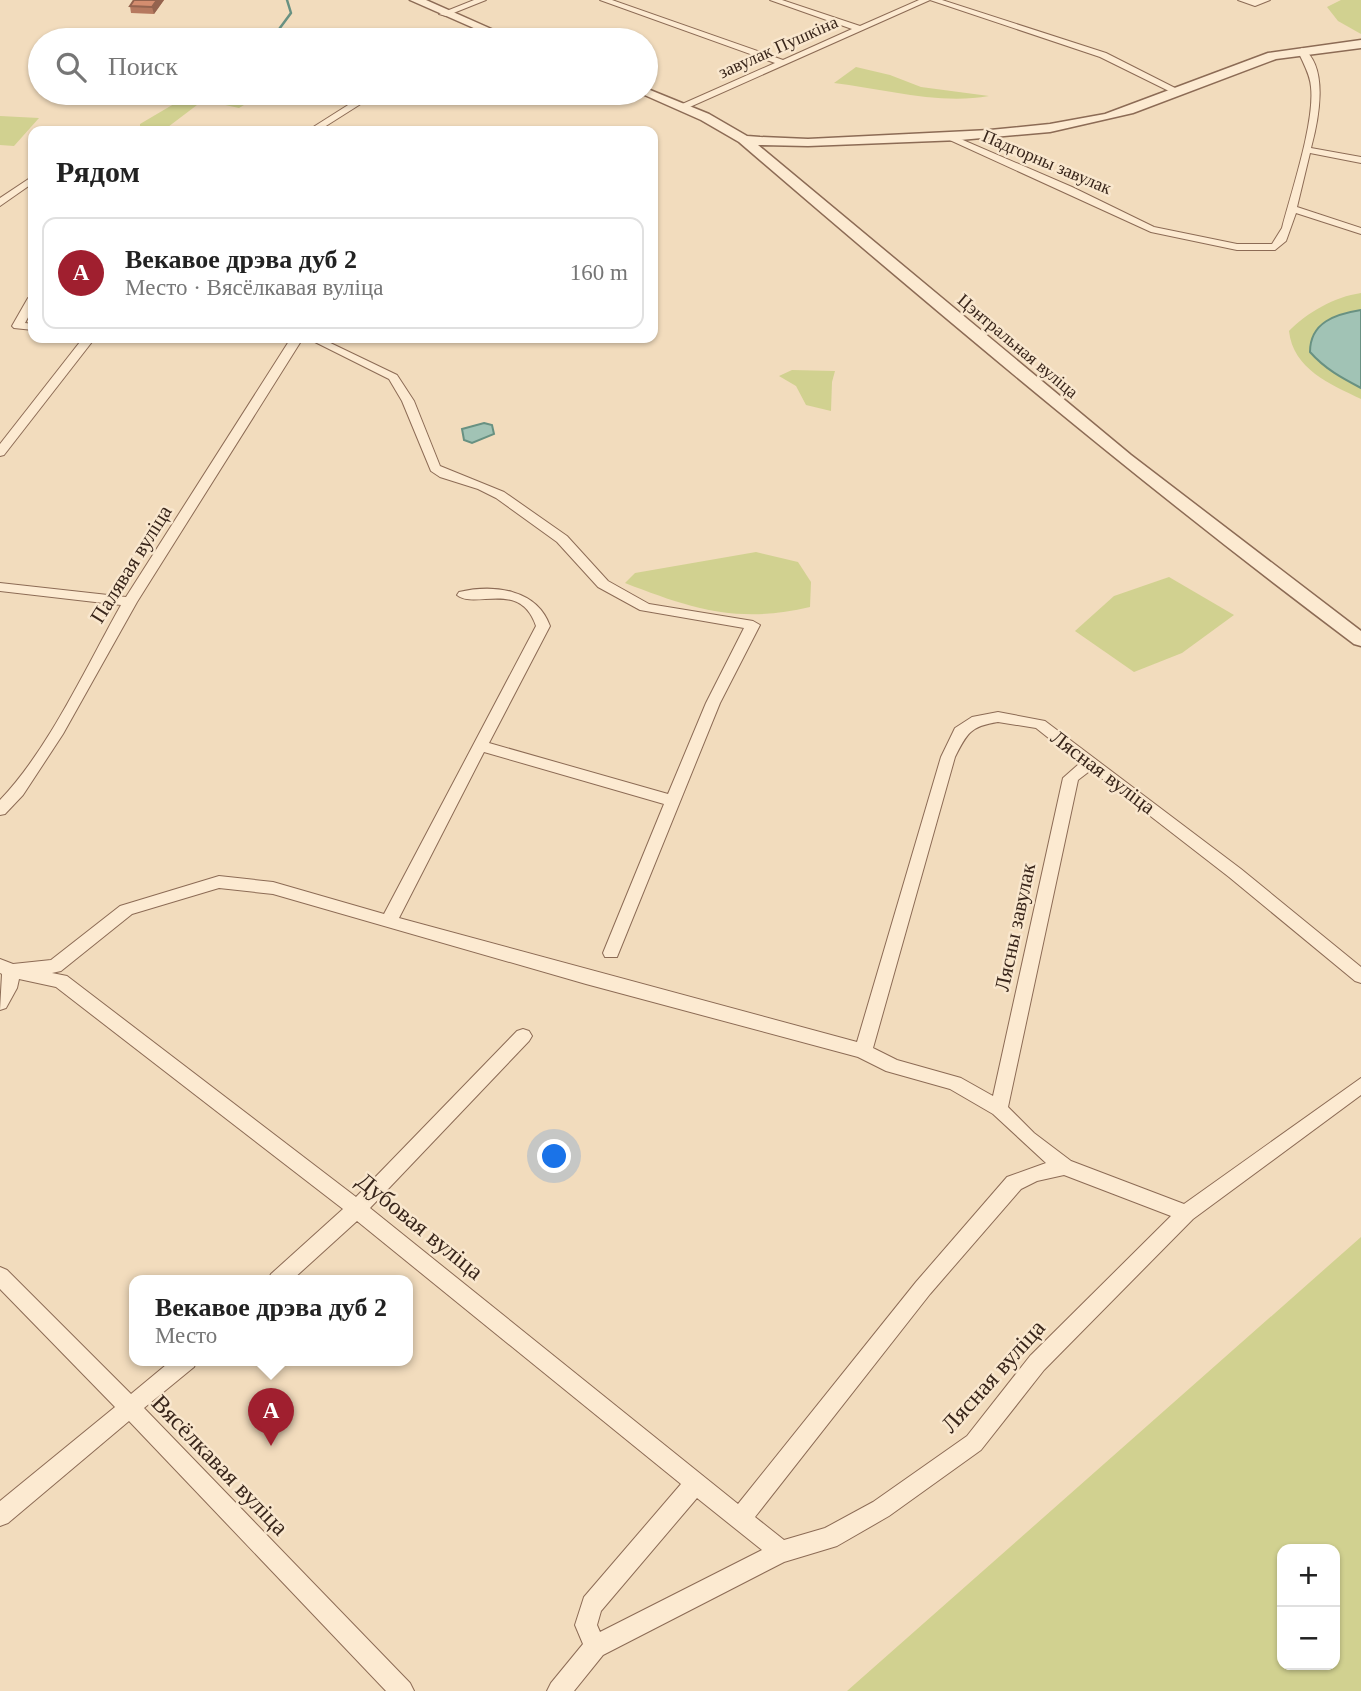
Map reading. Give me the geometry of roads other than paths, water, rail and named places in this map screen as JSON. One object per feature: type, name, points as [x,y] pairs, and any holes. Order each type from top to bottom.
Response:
[{"type":"street","points":[[416,0],[479,28]]},
{"type":"street","points":[[443,13],[482,0]]},
{"type":"street","points":[[604,0],[780,62]]},
{"type":"street","points":[[774,0],[858,29]]},
{"type":"street","name":"завулак Пушкіна","points":[[683,107],[926,0]]},
{"type":"street","points":[[934,0],[1102,55],[1178,92]]},
{"type":"street","points":[[1242,0],[1264,1]]},
{"type":"street","points":[[744,139],[778,143],[946,136],[1076,124],[1142,106],[1236,67],[1275,55],[1361,44]]},
{"type":"street","points":[[1302,51],[1312,71],[1316,88],[1314,117],[1292,208],[1361,231]]},
{"type":"street","name":"Цэнтральная вуліца","points":[[658,98],[683,107],[744,139],[1034,385],[1234,545],[1361,640]]},
{"type":"street","points":[[320,126],[354,105]]},
{"type":"street","name":"Падгорны завулак","points":[[946,136],[1162,233],[1258,249],[1275,247],[1281,241],[1292,208]]},
{"type":"street","points":[[1307,150],[1361,160]]},
{"type":"street","points":[[0,203],[28,183]]},
{"type":"street","points":[[28,307],[18,326],[28,327]]},
{"type":"street","points":[[0,452],[85,343]]},
{"type":"street","name":"Палявая вуліца","points":[[0,810],[18,791],[64,720],[130,602],[294,343]]},
{"type":"street","points":[[322,343],[393,377],[408,401],[435,468],[444,474],[482,485],[500,495],[562,539],[603,584],[645,607],[753,625],[713,703],[611,953]]},
{"type":"street","points":[[0,587],[130,602]]},
{"type":"street","points":[[388,922],[544,626],[541,613],[533,603],[490,591],[464,595]]},
{"type":"street","name":"Лясная вуліца","points":[[863,1051],[948,757],[960,732],[977,720],[998,717],[1040,724],[1235,873],[1361,976]]},
{"type":"street","points":[[481,746],[673,801]]},
{"type":"street","name":"Лясны завулак","points":[[999,1109],[1071,778],[1090,763]]},
{"type":"street","points":[[0,1003],[9,988],[5,968],[55,965],[126,910],[219,882],[273,888],[388,922],[863,1051],[892,1066],[955,1083],[999,1109],[1028,1139],[1064,1167],[1186,1213]]},
{"type":"street","name":"Дубовая вуліца","points":[[5,968],[61,981],[357,1209],[781,1552]]},
{"type":"street","points":[[284,1275],[357,1209],[523,1036]]},
{"type":"street","name":"Лясная вуліца","points":[[559,1691],[595,1647],[781,1552],[829,1538],[881,1508],[974,1443],[1037,1363],[1186,1213],[1361,1085]]},
{"type":"street","points":[[740,1518],[923,1288],[1014,1184],[1034,1174],[1064,1167]]},
{"type":"street","name":"Вясёлкавая вуліца","points":[[0,1276],[43,1317],[402,1691]]},
{"type":"street","points":[[0,1515],[180,1366]]},
{"type":"street","points":[[595,1647],[586,1625],[592,1605],[696,1483]]},
{"type":"waterway","points":[[280,28],[291,13],[287,0]]},
{"type":"place","name":"Векавое дрэва дуб 2","points":[[271,1446]]}]
